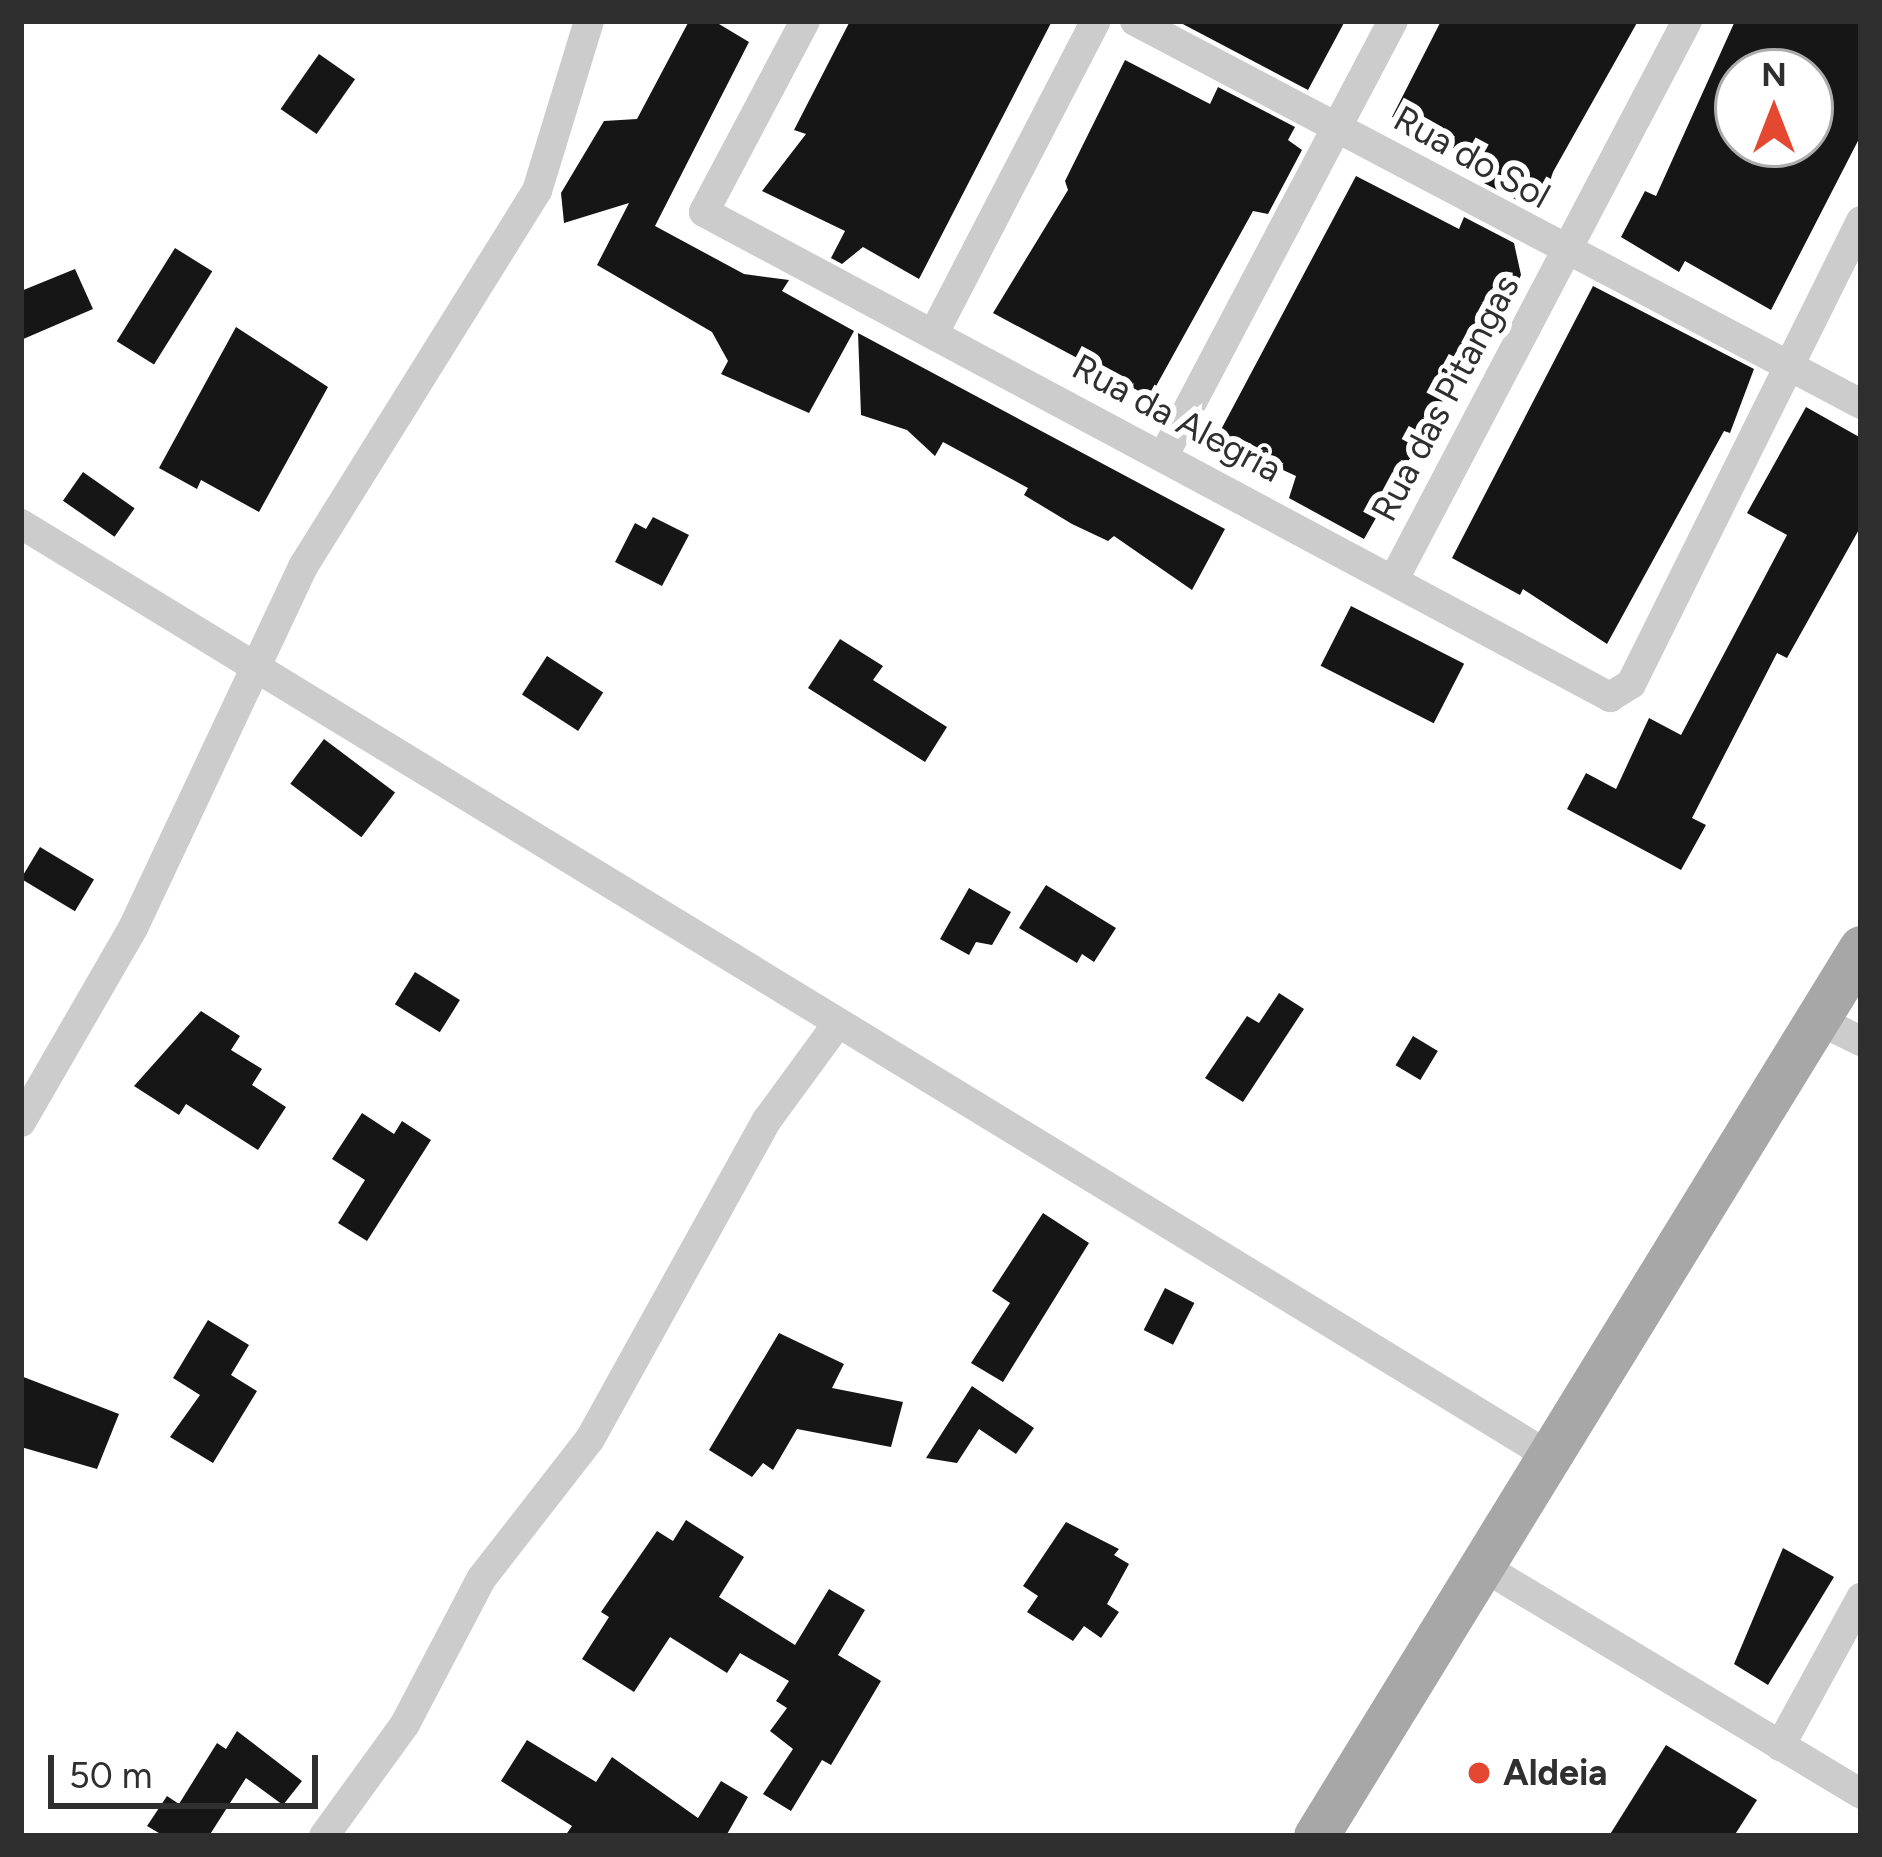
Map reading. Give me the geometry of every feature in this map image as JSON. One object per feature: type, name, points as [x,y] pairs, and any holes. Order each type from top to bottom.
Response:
[{"type":"main road","points":[[1316,1836],[1820,1022],[1861,948]]},
{"type":"street","points":[[21,1122],[133,928],[260,668],[304,565],[537,191],[589,21]]},
{"type":"street","name":"Rua da Alegria","points":[[805,21],[704,212],[934,331],[1610,697],[1631,684],[1788,365]]},
{"type":"street","points":[[934,331],[1096,21]]},
{"type":"street","name":"Rua do Sol","points":[[1135,21],[1567,254],[1861,404]]},
{"type":"street","points":[[1164,455],[1394,21]]},
{"type":"street","name":"Rua das Pitangas","points":[[1394,579],[1688,21]]},
{"type":"street","points":[[1788,365],[1861,221]]},
{"type":"street","points":[[21,524],[836,1027],[1549,1456]]},
{"type":"street","points":[[1820,1022],[1861,1041]]},
{"type":"street","points":[[324,1836],[405,1724],[481,1579],[590,1439],[766,1120],[836,1027]]},
{"type":"street","points":[[1482,1566],[1861,1794]]},
{"type":"street","points":[[1780,1746],[1861,1598]]},
{"type":"building","points":[[689,21],[714,21],[749,42],[655,226],[744,274],[789,280],[782,291],[854,331],[809,413],[721,374],[728,361],[712,332],[597,265],[629,203],[564,223],[561,193],[604,121],[637,119]]},
{"type":"building","points":[[850,21],[1052,21],[919,279],[863,247],[842,264],[831,258],[845,231],[762,191],[806,134],[794,130]]},
{"type":"building","points":[[1177,21],[1345,21],[1308,90]]},
{"type":"building","points":[[1441,21],[1638,21],[1553,172],[1540,212],[1480,181],[1461,152],[1392,117]]},
{"type":"building","points":[[1735,21],[1861,21],[1861,135],[1771,310],[1685,261],[1679,272],[1621,237],[1645,191],[1656,196],[1714,68],[1714,168],[1834,168],[1834,48],[1723,48]]},
{"type":"building","points":[[319,54],[355,79],[317,134],[281,109]]},
{"type":"building","points":[[1125,60],[1210,104],[1218,87],[1295,127],[1288,140],[1302,150],[1268,214],[1253,211],[1150,397],[993,313],[1068,190],[1065,181]]},
{"type":"building","points":[[1356,176],[1459,229],[1464,217],[1514,243],[1521,275],[1490,345],[1478,339],[1364,539],[1289,498],[1296,476],[1216,439]]},
{"type":"building","points":[[175,248],[212,271],[154,365],[117,341]]},
{"type":"building","points":[[75,269],[93,309],[21,340],[21,291]]},
{"type":"building","points":[[1593,286],[1754,369],[1730,433],[1724,431],[1607,644],[1523,589],[1520,595],[1452,558]]},
{"type":"building","points":[[236,327],[328,387],[259,512],[201,480],[197,489],[159,468]]},
{"type":"building","points":[[858,333],[1225,529],[1192,590],[1114,536],[1108,541],[1072,524],[1024,495],[1028,488],[943,442],[935,456],[907,430],[861,415]]},
{"type":"building","points":[[1806,407],[1861,438],[1861,526],[1787,658],[1777,653],[1692,818],[1706,825],[1681,870],[1567,809],[1586,773],[1616,789],[1649,718],[1681,735],[1787,535],[1747,513]]},
{"type":"building","points":[[83,472],[135,508],[115,537],[63,501]]},
{"type":"building","points":[[653,517],[689,535],[662,586],[615,562],[635,523],[646,529]]},
{"type":"building","points":[[1351,606],[1464,664],[1434,723],[1321,666]]},
{"type":"building","points":[[840,639],[883,666],[873,680],[947,727],[925,762],[808,688]]},
{"type":"building","points":[[547,656],[603,692],[578,731],[522,695]]},
{"type":"building","points":[[324,739],[395,793],[361,837],[290,784]]},
{"type":"building","points":[[40,847],[94,879],[75,911],[21,879]]},
{"type":"building","points":[[1046,885],[1116,928],[1094,962],[1082,954],[1077,963],[1019,928]]},
{"type":"building","points":[[969,888],[1011,912],[992,945],[976,942],[969,955],[940,939]]},
{"type":"building","points":[[415,972],[460,1000],[440,1032],[395,1004]]},
{"type":"building","points":[[1279,993],[1304,1009],[1243,1102],[1205,1078],[1247,1016],[1259,1023]]},
{"type":"building","points":[[201,1011],[240,1036],[231,1050],[262,1069],[252,1085],[286,1107],[258,1150],[186,1104],[179,1115],[134,1086]]},
{"type":"building","points":[[1413,1036],[1438,1051],[1420,1080],[1395,1065]]},
{"type":"building","points":[[362,1113],[394,1134],[402,1121],[431,1140],[367,1241],[338,1223],[365,1180],[332,1159]]},
{"type":"building","points":[[1043,1213],[1089,1243],[1003,1382],[971,1363],[1010,1303],[992,1291]]},
{"type":"building","points":[[1165,1288],[1194,1303],[1173,1345],[1144,1330]]},
{"type":"building","points":[[208,1320],[249,1345],[231,1375],[257,1391],[213,1463],[170,1437],[200,1395],[173,1378]]},
{"type":"building","points":[[779,1333],[844,1364],[832,1388],[903,1402],[891,1447],[797,1429],[773,1470],[763,1463],[752,1477],[709,1450]]},
{"type":"building","points":[[21,1376],[119,1414],[97,1469],[21,1447]]},
{"type":"building","points":[[972,1386],[1034,1428],[1016,1454],[979,1429],[957,1463],[926,1458]]},
{"type":"building","points":[[686,1520],[744,1557],[719,1597],[795,1645],[829,1589],[865,1610],[838,1655],[881,1681],[831,1765],[822,1760],[791,1811],[763,1794],[793,1749],[770,1731],[787,1708],[776,1701],[789,1681],[740,1653],[727,1673],[670,1637],[634,1692],[582,1659],[609,1617],[601,1612],[657,1531],[673,1541]]},
{"type":"building","points":[[1066,1522],[1119,1549],[1114,1555],[1129,1564],[1107,1604],[1119,1612],[1101,1638],[1084,1626],[1073,1641],[1027,1612],[1038,1596],[1023,1586]]},
{"type":"building","points":[[1783,1548],[1834,1577],[1768,1685],[1734,1664]]},
{"type":"building","points":[[237,1731],[302,1781],[283,1805],[246,1778],[209,1836],[164,1836],[147,1826],[167,1796],[179,1804],[217,1743],[226,1749]]},
{"type":"building","points":[[527,1740],[596,1782],[612,1757],[698,1818],[721,1781],[748,1797],[726,1836],[565,1836],[572,1826],[501,1781]]},
{"type":"building","points":[[1666,1745],[1757,1800],[1734,1836],[1609,1836]]},
{"type":"place","name":"Aldeia","points":[[1479,1773]]}]
